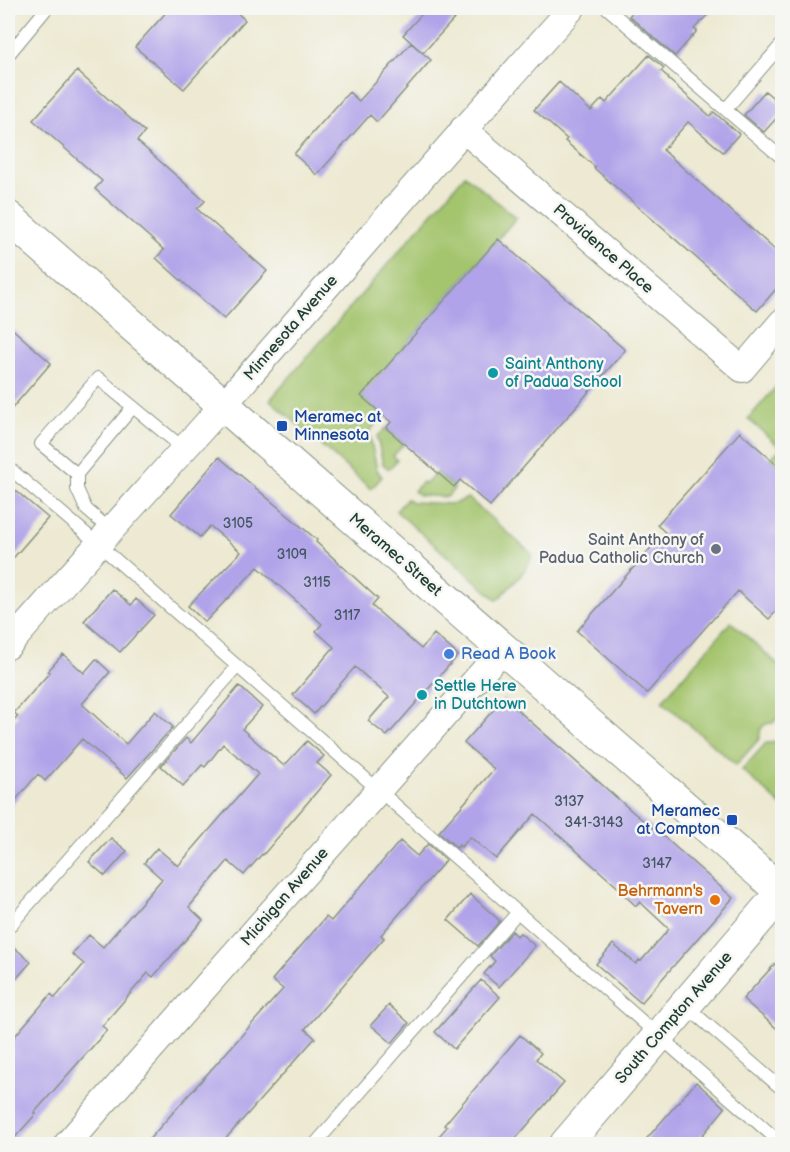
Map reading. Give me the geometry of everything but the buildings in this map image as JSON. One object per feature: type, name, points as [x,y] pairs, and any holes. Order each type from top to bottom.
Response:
[{"type":"street","name":"Minnesota Avenue","points":[[8,646],[572,8]]},
{"type":"street","name":"Providence Place","points":[[464,129],[742,369],[783,322]]},
{"type":"street","name":"Meramec Street","points":[[8,218],[783,892]]},
{"type":"street","name":"Michigan Avenue","points":[[67,1144],[503,649]]},
{"type":"street","name":"South Compton Avenue","points":[[566,1144],[783,892]]},
{"type":"lane","points":[[8,54],[47,8]]},
{"type":"lane","points":[[607,8],[783,158]]},
{"type":"lane","points":[[726,109],[783,45]]},
{"type":"lane","points":[[77,474],[41,444],[99,378],[183,448]]},
{"type":"lane","points":[[104,537],[77,489],[77,474],[133,407]]},
{"type":"lane","points":[[8,467],[104,537],[237,666],[782,1144]]},
{"type":"lane","points":[[8,928],[237,666]]},
{"type":"lane","points":[[315,1144],[518,912]]},
{"type":"lane","points":[[685,1005],[783,1089]]},
{"type":"green space","points":[[465,175],[516,218],[362,396],[383,415],[369,432],[377,470],[382,477],[371,489],[270,400]]},
{"type":"green space","points":[[782,380],[782,470],[770,459],[781,448],[748,419]]},
{"type":"green space","points":[[386,428],[404,444],[393,456],[397,460],[389,469],[383,464],[377,437]]},
{"type":"green space","points":[[437,472],[454,487],[447,497],[419,495],[414,491],[422,482],[426,484]]},
{"type":"green space","points":[[468,498],[532,554],[528,566],[497,600],[396,511],[407,499],[412,502],[454,504]]},
{"type":"green space","points":[[731,622],[782,668],[782,713],[773,723],[762,727],[760,738],[736,765],[662,701]]},
{"type":"green space","points":[[782,725],[782,806],[742,770],[766,743],[777,740]]},
{"type":"place","name":"Saint Anthony of Padua School","points":[[493,373]]},
{"type":"place","name":"Meramec at Minnesota","points":[[282,426]]},
{"type":"place","name":"Saint Anthony of Padua Catholic Church","points":[[716,549]]},
{"type":"place","name":"Read A Book","points":[[449,654]]},
{"type":"place","name":"Settle Here in Dutchtown","points":[[422,695]]},
{"type":"place","name":"Meramec at Compton","points":[[732,820]]},
{"type":"place","name":"Behrmann's Tavern","points":[[715,900]]}]
